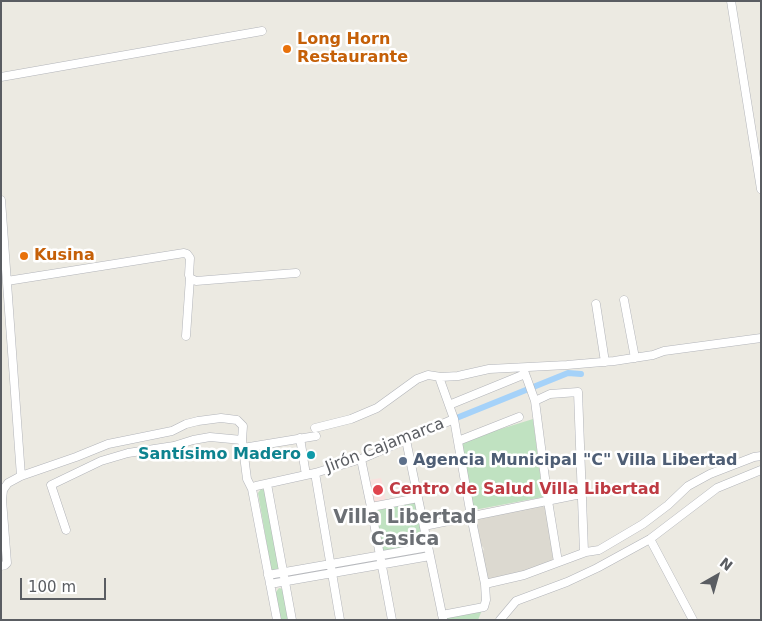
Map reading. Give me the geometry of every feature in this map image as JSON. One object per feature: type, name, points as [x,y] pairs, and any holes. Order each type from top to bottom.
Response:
[{"type":"street","points":[[731,1],[761,189]]},
{"type":"street","points":[[1,77],[262,30]]},
{"type":"street","points":[[751,133],[761,131]]},
{"type":"street","points":[[1,200],[21,476]]},
{"type":"street","points":[[8,281],[187,254],[190,258],[190,278],[186,336]]},
{"type":"street","points":[[190,278],[196,281],[296,273]]},
{"type":"street","points":[[624,300],[636,358]]},
{"type":"street","points":[[596,304],[605,362]]},
{"type":"street","points":[[66,530],[51,484],[101,461],[128,453],[174,446],[210,437],[242,444],[300,438],[377,408],[417,379],[428,375],[439,377],[458,376],[489,369],[524,371],[605,362],[653,355],[664,351],[761,338]]},
{"type":"street","points":[[524,371],[535,401],[558,562]]},
{"type":"street","points":[[449,404],[524,371]]},
{"type":"street","points":[[406,440],[442,617],[484,607],[486,600],[485,584],[454,419],[439,377]]},
{"type":"street","points":[[535,401],[550,394],[578,392],[584,552]]},
{"type":"street","points":[[458,441],[519,417]]},
{"type":"street","points":[[1,566],[6,563],[2,500],[4,486],[8,483],[21,476],[108,444],[172,430],[198,421],[220,418],[237,420],[243,426],[242,444],[247,479],[252,489],[277,620]]},
{"type":"street","name":"Jirón Cajamarca","points":[[256,486],[315,474],[361,459],[454,419]]},
{"type":"street","points":[[300,438],[306,475]]},
{"type":"street","points":[[485,584],[524,575],[584,552],[599,550],[643,524],[668,505],[688,486],[710,474],[761,456]]},
{"type":"street","points":[[361,459],[392,620]]},
{"type":"street","points":[[500,620],[516,601],[567,582],[597,568],[650,539],[717,488],[761,470]]},
{"type":"street","points":[[315,474],[340,620]]},
{"type":"street","points":[[267,484],[292,620]]},
{"type":"street","points":[[424,526],[582,494]]},
{"type":"street","points":[[371,507],[418,498]]},
{"type":"street","points":[[650,539],[692,620]]},
{"type":"street","points":[[268,575],[428,547]]},
{"type":"street","points":[[270,584],[430,556]]},
{"type":"shaded area","name":"Centro de Salud Villa Libertad","points":[[381,478],[386,500],[374,503],[369,480]]},
{"type":"shaded area","points":[[542,506],[546,508],[552,561],[529,571],[490,580],[487,578],[482,551],[484,550],[481,546],[477,521],[479,518]]},
{"type":"green space","points":[[533,419],[543,497],[474,510],[462,441]]},
{"type":"green space","points":[[261,489],[265,490],[279,569],[273,571],[271,569],[258,493]]},
{"type":"green space","points":[[415,501],[424,544],[382,551],[374,509]]},
{"type":"green space","points":[[279,588],[283,589],[289,620],[280,620],[276,597],[276,592]]},
{"type":"green space","points":[[482,610],[478,620],[446,620],[447,616]]},
{"type":"waterway","points":[[454,419],[568,373],[581,374]]},
{"type":"place","name":"Long Horn Restaurante","points":[[287,49]]},
{"type":"place","name":"Kusina","points":[[24,256]]},
{"type":"place","name":"Santísimo Madero","points":[[311,455]]},
{"type":"place","name":"Agencia Municipal \"C\" Villa Libertad","points":[[403,461]]},
{"type":"place","name":"Centro de Salud Villa Libertad","points":[[378,490]]},
{"type":"district","name":"Villa Libertad Casica","points":[[405,529]]}]
